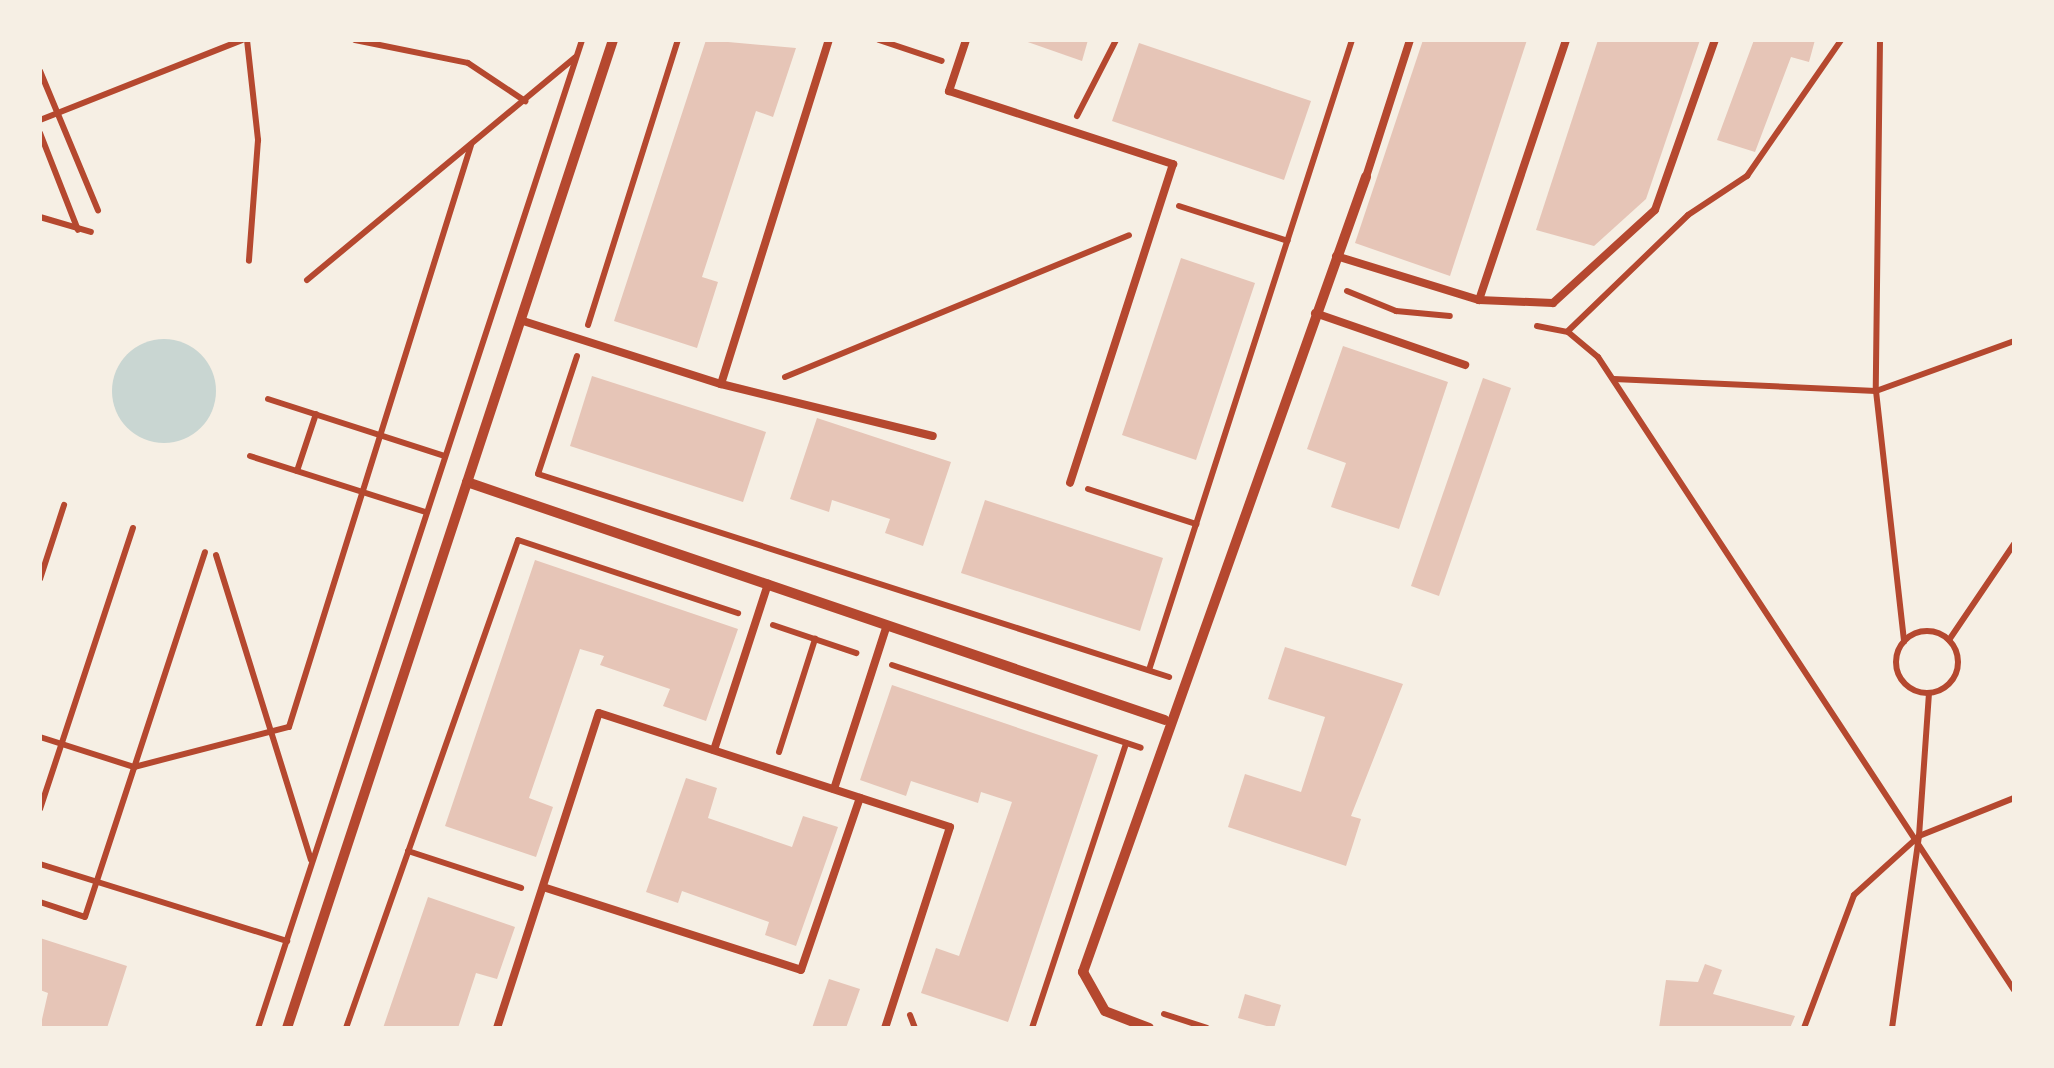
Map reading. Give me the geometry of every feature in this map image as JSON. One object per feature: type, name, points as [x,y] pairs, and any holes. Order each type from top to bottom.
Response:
[{"type":"street","points":[[287,1028],[613,40]]},
{"type":"street","points":[[1149,1028],[1105,1012],[1083,972],[1180,680],[1366,177]]},
{"type":"street","points":[[467,482],[1166,720]]},
{"type":"lane","points":[[721,384],[829,40]]},
{"type":"lane","points":[[966,40],[949,92],[1173,164],[1070,483]]},
{"type":"lane","points":[[1366,177],[1410,40]]},
{"type":"lane","points":[[1479,300],[1566,40]]},
{"type":"lane","points":[[1336,256],[1479,300],[1553,303],[1655,210],[1715,40]]},
{"type":"lane","points":[[1315,313],[1465,366]]},
{"type":"lane","points":[[520,320],[721,384],[933,436]]},
{"type":"lane","points":[[714,750],[768,584]]},
{"type":"lane","points":[[834,789],[887,625]]},
{"type":"lane","points":[[498,1028],[600,713],[950,827],[885,1028]]},
{"type":"lane","points":[[542,890],[802,970],[860,798]]},
{"type":"path","points":[[40,120],[56,110],[244,40],[258,140],[249,260]]},
{"type":"path","points":[[355,40],[468,63],[525,101]]},
{"type":"path","points":[[258,1028],[582,40]]},
{"type":"path","points":[[678,40],[538,474],[1180,680]]},
{"type":"path","points":[[879,40],[911,50]]},
{"type":"path","points":[[1070,130],[1116,40]]},
{"type":"path","points":[[1149,670],[1352,40]]},
{"type":"path","points":[[1568,332],[1688,215],[1746,176],[1842,40]]},
{"type":"path","points":[[1880,40],[1876,392],[1904,641],[1900,676],[1929,693]]},
{"type":"path","points":[[307,280],[576,56]]},
{"type":"path","points":[[40,70],[98,210]]},
{"type":"path","points":[[40,132],[78,230]]},
{"type":"path","points":[[40,737],[134,767],[289,727],[471,145]]},
{"type":"path","points":[[1162,200],[1288,241]]},
{"type":"path","points":[[40,217],[90,232]]},
{"type":"path","points":[[750,391],[1153,225]]},
{"type":"path","points":[[1614,380],[1876,392],[2014,341]]},
{"type":"path","points":[[1598,357],[1918,836],[2014,990]]},
{"type":"path","points":[[268,399],[445,456]]},
{"type":"path","points":[[297,471],[316,414]]},
{"type":"path","points":[[250,456],[426,512]]},
{"type":"path","points":[[1070,483],[1196,524]]},
{"type":"path","points":[[40,578],[64,505]]},
{"type":"path","points":[[40,808],[133,528]]},
{"type":"path","points":[[346,1028],[518,540],[1155,752]]},
{"type":"path","points":[[1929,693],[1956,674],[1949,640],[2014,544]]},
{"type":"path","points":[[40,902],[84,917],[205,552]]},
{"type":"path","points":[[216,556],[312,861]]},
{"type":"path","points":[[1904,641],[1926,631],[1949,640]]},
{"type":"path","points":[[773,769],[815,639]]},
{"type":"path","points":[[1892,1028],[1918,836],[1929,693]]},
{"type":"path","points":[[1032,1028],[1126,743]]},
{"type":"path","points":[[1804,1028],[1854,895],[1918,836],[2014,798]]},
{"type":"path","points":[[408,851],[542,890]]},
{"type":"path","points":[[40,864],[286,940]]},
{"type":"shaded area","points":[[164,339],[184,343],[207,362],[216,391],[212,411],[193,434],[164,443],[144,439],[121,420],[112,391],[116,371],[135,348]]},
{"type":"building","points":[[706,40],[796,48],[773,117],[756,111],[702,277],[718,282],[697,348],[614,321]]},
{"type":"building","points":[[1022,40],[1088,40],[1082,61]]},
{"type":"building","points":[[1423,40],[1527,40],[1450,276],[1355,243]]},
{"type":"building","points":[[1598,40],[1700,40],[1646,199],[1594,246],[1536,230]]},
{"type":"building","points":[[1754,40],[1815,40],[1809,62],[1791,57],[1755,152],[1717,140]]},
{"type":"building","points":[[1139,43],[1311,101],[1284,180],[1112,121]]},
{"type":"building","points":[[1181,258],[1255,283],[1196,460],[1122,435]]},
{"type":"building","points":[[1343,346],[1448,382],[1399,529],[1331,507],[1346,463],[1307,449]]},
{"type":"building","points":[[592,376],[766,432],[743,502],[570,446]]},
{"type":"building","points":[[1483,378],[1511,388],[1439,596],[1411,586]]},
{"type":"building","points":[[817,418],[951,462],[923,546],[885,533],[890,519],[832,500],[829,512],[790,499]]},
{"type":"building","points":[[985,500],[1163,558],[1140,631],[961,573]]},
{"type":"building","points":[[535,560],[738,629],[706,721],[663,706],[670,689],[600,665],[604,656],[580,649],[529,798],[553,807],[536,857],[445,826]]},
{"type":"building","points":[[1285,647],[1403,684],[1351,816],[1361,819],[1346,866],[1228,827],[1245,774],[1301,792],[1325,717],[1268,699]]},
{"type":"building","points":[[892,685],[1098,755],[1008,1022],[921,993],[936,948],[959,956],[1012,802],[981,792],[978,803],[911,781],[906,796],[860,780]]},
{"type":"building","points":[[686,778],[717,788],[708,818],[792,847],[803,816],[838,827],[796,946],[765,935],[769,922],[682,891],[678,903],[646,892]]},
{"type":"building","points":[[428,897],[515,927],[497,979],[476,973],[458,1028],[383,1028]]},
{"type":"building","points":[[40,938],[127,966],[107,1028],[40,1028],[48,993],[40,990]]},
{"type":"building","points":[[1705,964],[1722,970],[1713,994],[1795,1016],[1790,1028],[1659,1028],[1666,980],[1698,982]]},
{"type":"building","points":[[829,979],[860,989],[846,1028],[812,1028]]},
{"type":"building","points":[[1245,994],[1281,1005],[1274,1028],[1238,1018]]}]
